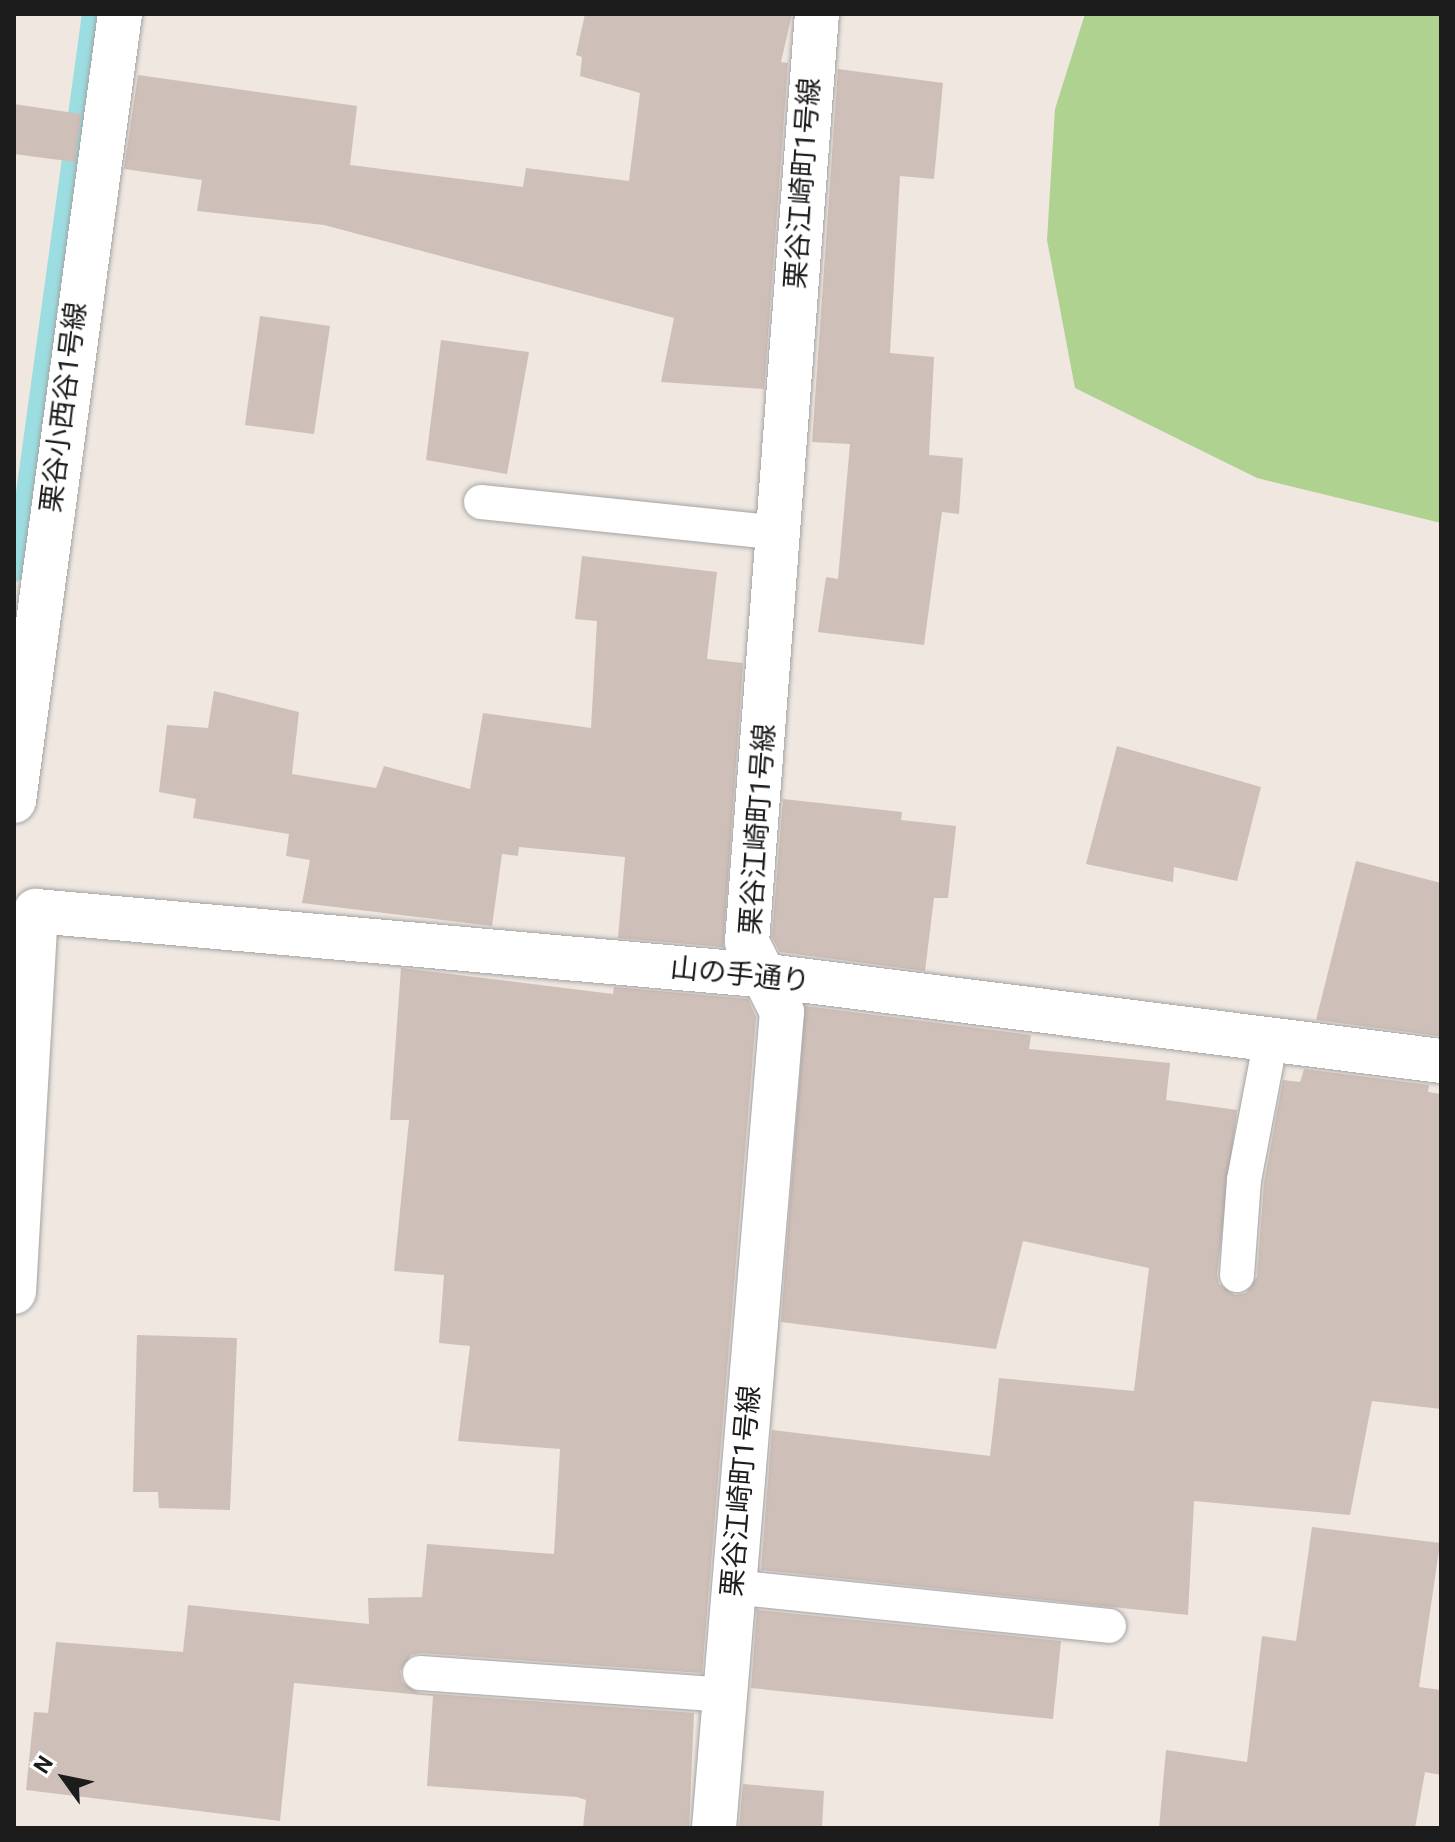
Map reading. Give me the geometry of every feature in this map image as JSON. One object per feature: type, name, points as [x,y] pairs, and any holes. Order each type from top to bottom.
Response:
[{"type":"street","name":"栗谷小西谷1号線","points":[[14,801],[120,14]]},
{"type":"street","name":"栗谷江崎町1号線","points":[[714,1828],[782,1012],[768,976],[747,942],[817,14]]},
{"type":"street","name":"山の手通り","points":[[25,898],[768,976],[1441,1061]]},
{"type":"street","points":[[14,1292],[25,898]]},
{"type":"lane","points":[[481,502],[779,533]]},
{"type":"lane","points":[[1237,1275],[1244,1180],[1271,1038]]},
{"type":"lane","points":[[732,1587],[1109,1626]]},
{"type":"lane","points":[[420,1673],[724,1695]]},
{"type":"green space","points":[[1085,14],[1441,14],[1441,523],[1257,478],[1075,388],[1047,240],[1055,109]]},
{"type":"building","points":[[585,14],[792,14],[781,62],[788,63],[764,389],[661,382],[674,318],[324,225],[197,211],[202,180],[124,169],[138,75],[357,106],[350,165],[523,187],[526,168],[629,181],[640,93],[580,76],[582,57],[576,55]]},
{"type":"building","points":[[838,69],[943,83],[934,179],[900,176],[890,353],[934,357],[929,455],[963,458],[959,514],[942,512],[924,645],[818,632],[826,577],[838,579],[850,444],[812,442]]},
{"type":"building","points":[[14,104],[81,114],[75,162],[14,154]]},
{"type":"building","points":[[260,316],[330,326],[314,434],[245,425]]},
{"type":"building","points":[[441,340],[529,352],[507,474],[426,460]]},
{"type":"building","points":[[582,556],[717,572],[707,659],[743,663],[723,947],[618,938],[625,857],[519,847],[518,856],[502,854],[492,926],[302,903],[310,860],[286,856],[289,834],[193,818],[196,799],[159,792],[167,725],[208,728],[214,691],[299,712],[292,774],[376,788],[384,766],[470,789],[483,713],[591,728],[597,621],[575,619]]},
{"type":"building","points":[[1117,746],[1261,787],[1237,881],[1174,867],[1173,882],[1086,864]]},
{"type":"building","points":[[783,799],[902,812],[901,820],[956,826],[948,898],[934,898],[925,971],[780,952],[772,937]]},
{"type":"building","points":[[1356,861],[1441,883],[1439,1036],[1316,1020]]},
{"type":"building","points":[[401,968],[613,994],[614,987],[748,999],[756,1017],[702,1673],[421,1653],[411,1655],[400,1671],[402,1682],[419,1693],[694,1713],[689,1828],[583,1828],[586,1800],[577,1797],[427,1786],[433,1696],[294,1683],[280,1821],[26,1790],[34,1712],[48,1713],[56,1642],[183,1652],[188,1605],[369,1624],[368,1598],[422,1597],[427,1544],[554,1554],[560,1449],[458,1441],[470,1346],[439,1343],[444,1275],[394,1271],[409,1120],[390,1120]]},
{"type":"building","points":[[805,1006],[1031,1035],[1029,1049],[1170,1063],[1166,1100],[1237,1110],[1217,1274],[1219,1284],[1235,1295],[1246,1293],[1257,1277],[1264,1183],[1283,1080],[1300,1082],[1304,1069],[1429,1085],[1428,1092],[1441,1094],[1441,1409],[1372,1401],[1350,1515],[1194,1501],[1188,1615],[761,1570],[772,1430],[990,1456],[999,1378],[1134,1391],[1149,1268],[1023,1241],[996,1349],[781,1322]]},
{"type":"building","points":[[137,1335],[237,1338],[230,1510],[159,1508],[158,1492],[133,1492]]},
{"type":"building","points":[[1312,1527],[1440,1543],[1419,1687],[1441,1690],[1441,1775],[1425,1772],[1415,1828],[1159,1828],[1166,1750],[1247,1762],[1262,1636],[1296,1641]]},
{"type":"building","points":[[757,1610],[1061,1641],[1053,1719],[751,1688]]},
{"type":"building","points":[[743,1784],[824,1791],[822,1828],[739,1828]]},
{"type":"waterway","points":[[14,573],[91,14]]}]
